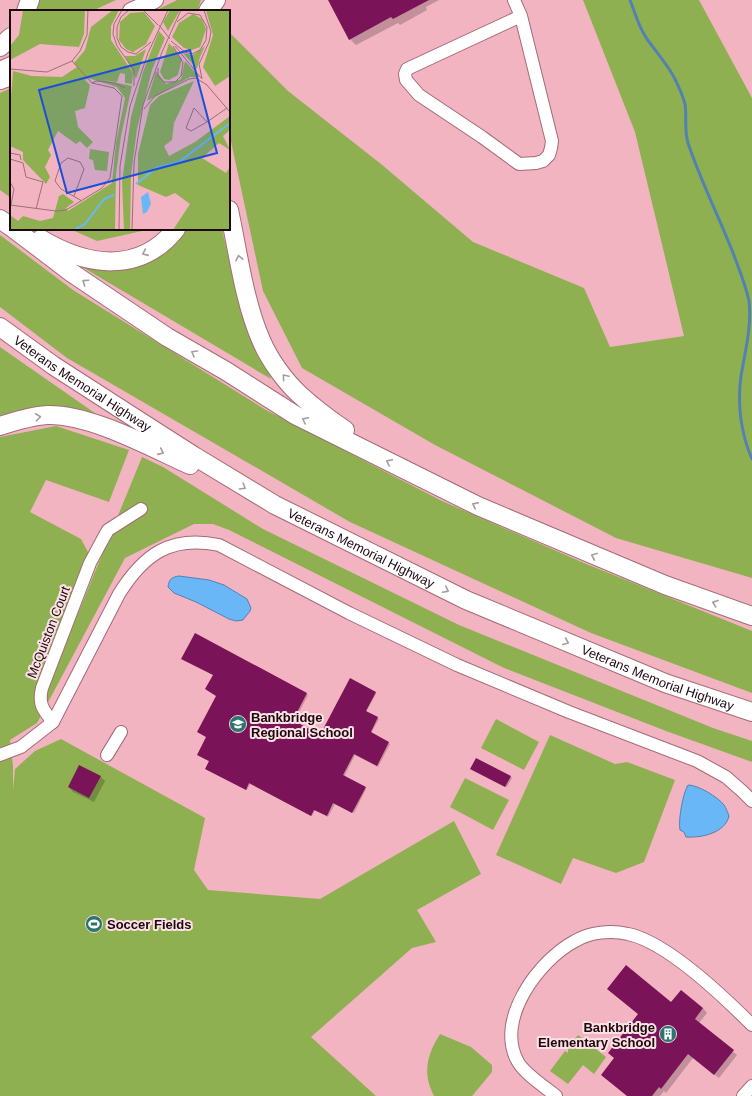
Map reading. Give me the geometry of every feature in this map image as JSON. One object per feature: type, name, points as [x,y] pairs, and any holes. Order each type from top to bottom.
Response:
[{"type":"highway","points":[[26,10],[30,0]]},
{"type":"highway","points":[[209,10],[216,0]]},
{"type":"highway","points":[[0,47],[10,38]]},
{"type":"highway","points":[[0,80],[10,76]]},
{"type":"highway","points":[[0,215],[10,220]]},
{"type":"highway","points":[[230,215],[254,321],[265,347],[280,372],[298,393],[316,409],[357,438],[365,450]]},
{"type":"highway","points":[[0,219],[10,226]]},
{"type":"highway","points":[[15,230],[72,273],[167,337],[226,371],[295,415],[478,506],[665,585],[752,616]]},
{"type":"highway","points":[[28,230],[52,245],[75,255],[98,261],[110,262],[123,260],[146,253],[157,247],[175,230]]},
{"type":"highway","name":"Veterans Memorial Highway","points":[[0,327],[54,366],[223,474],[275,505],[466,600],[665,683],[752,712]]},
{"type":"highway","points":[[0,426],[36,416],[61,416],[73,418],[97,424],[114,431],[208,474],[223,474]]},
{"type":"main road","points":[[133,10],[155,0]]},
{"type":"main road","points":[[0,70],[10,65]]},
{"type":"street","points":[[514,0],[520,16],[552,140],[552,148],[549,155],[542,161],[527,164],[519,164],[482,137],[418,95],[406,80],[405,74],[407,69],[520,16]]},
{"type":"street","name":"McQuiston Court","points":[[53,722],[45,713],[42,706],[40,698],[42,688],[90,563],[108,530],[141,509]]},
{"type":"street","points":[[0,755],[20,747],[53,722],[119,594],[135,570],[152,555],[168,546],[180,543],[205,542],[219,546],[349,613],[456,664],[569,712],[697,760],[726,777],[752,801]]},
{"type":"street","points":[[107,755],[121,732]]},
{"type":"street","points":[[556,1096],[534,1079],[518,1063],[512,1044],[512,1022],[519,1001],[541,970],[561,949],[576,940],[593,934],[607,932],[619,932],[638,937],[663,950],[692,971],[720,994],[752,1025]]},
{"type":"street","points":[[743,1096],[752,1086]]},
{"type":"green space","points":[[36,0],[116,0],[94,10],[31,10]]},
{"type":"green space","points":[[177,0],[201,0],[197,10],[157,10]]},
{"type":"green space","points":[[583,0],[699,0],[752,98],[752,578],[616,538],[435,445],[302,368],[263,291],[230,137],[230,33],[288,91],[381,164],[473,242],[584,288],[610,347],[684,336],[635,132]]},
{"type":"green space","points":[[10,88],[10,197],[0,190],[0,93]]},
{"type":"green space","points":[[72,230],[146,230],[97,241]]},
{"type":"green space","points":[[184,230],[222,230],[237,295],[271,379],[84,268],[151,260]]},
{"type":"green space","points":[[0,235],[73,290],[266,410],[442,501],[584,563],[752,631],[752,693],[591,633],[350,522],[67,358],[0,307]]},
{"type":"green space","points":[[0,347],[102,418],[40,406],[0,422]]},
{"type":"green space","points":[[56,426],[129,450],[109,502],[46,480],[30,512],[81,539],[89,554],[63,650],[142,457],[163,467],[263,529],[459,625],[713,728],[752,741],[752,762],[666,731],[504,668],[229,530],[213,524],[194,524],[125,558],[37,723],[10,740],[13,766],[13,790],[15,769],[35,751],[61,739],[205,818],[194,870],[208,890],[320,899],[454,821],[481,874],[417,910],[436,942],[412,948],[311,1037],[376,1096],[0,1096],[0,437]]},
{"type":"green space","points":[[496,719],[539,742],[524,770],[481,748]]},
{"type":"green space","points":[[550,735],[615,764],[627,762],[675,780],[644,862],[616,873],[573,858],[561,884],[496,855]]},
{"type":"green space","points":[[465,778],[509,800],[493,830],[450,807]]},
{"type":"green space","points":[[440,1034],[471,1047],[492,1065],[492,1072],[472,1096],[434,1096],[430,1088],[427,1072],[429,1057]]},
{"type":"green space","points":[[578,1035],[606,1057],[594,1074],[583,1065],[568,1084],[550,1071],[565,1051],[568,1053],[568,1048]]},
{"type":"water","points":[[179,576],[209,580],[224,585],[247,599],[251,608],[250,611],[243,620],[236,621],[174,593],[168,587],[168,584],[171,579]]},
{"type":"water","points":[[688,785],[708,792],[724,805],[729,816],[723,827],[712,833],[699,837],[686,837],[684,832],[680,830],[681,807]]},
{"type":"building","points":[[328,0],[429,0],[393,19],[391,17],[349,40]]},
{"type":"building","points":[[195,633],[307,693],[293,720],[320,735],[350,678],[376,692],[366,711],[378,717],[371,732],[389,742],[377,766],[354,754],[343,775],[366,787],[352,813],[333,803],[327,816],[314,810],[311,816],[249,783],[246,790],[205,769],[209,761],[197,755],[206,737],[197,732],[216,696],[205,689],[213,675],[181,659]]},
{"type":"building","points":[[476,758],[511,776],[505,787],[470,769]]},
{"type":"building","points":[[79,765],[101,776],[89,798],[68,787]]},
{"type":"building","name":"Bankbridge Elementary School","points":[[626,965],[671,1002],[681,990],[703,1008],[695,1019],[734,1050],[714,1075],[688,1054],[661,1089],[659,1087],[652,1096],[627,1096],[601,1075],[614,1058],[608,1053],[638,1014],[607,989]]},
{"type":"waterway","points":[[630,0],[644,35],[670,70],[682,95],[685,104],[686,133],[688,143],[735,258],[748,295],[750,320],[739,397],[745,439],[752,459]]},
{"type":"place","name":"Bankbridge Regional School","points":[[238,724]]},
{"type":"place","name":"Soccer Fields","points":[[94,924]]},
{"type":"place","name":"Bankbridge Elementary School","points":[[668,1034]]}]
